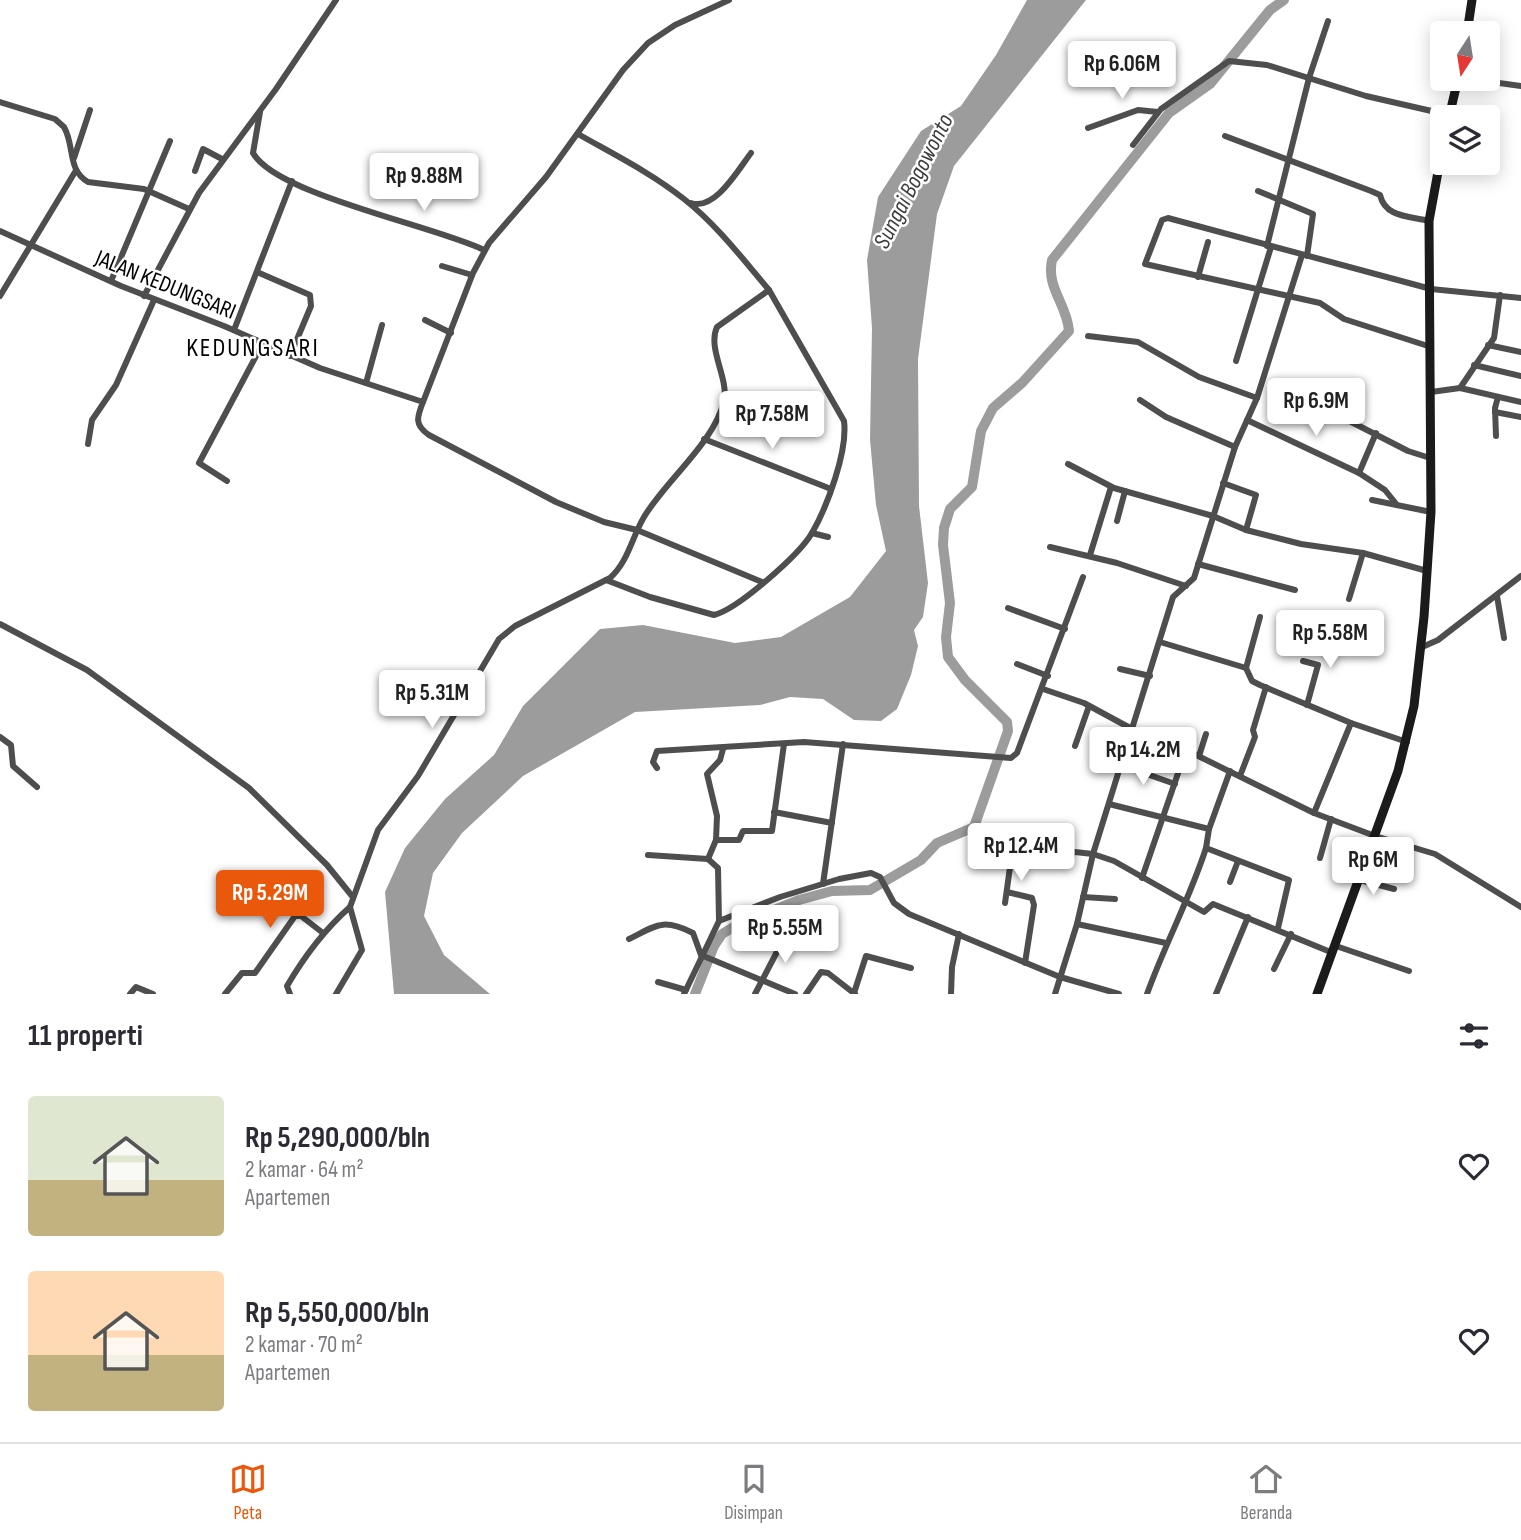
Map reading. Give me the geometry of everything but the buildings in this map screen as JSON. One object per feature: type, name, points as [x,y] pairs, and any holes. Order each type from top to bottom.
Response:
[{"type":"main road","points":[[1469,21],[1472,0]]},
{"type":"main road","points":[[1317,994],[1360,880],[1407,742],[1420,648],[1431,512],[1429,221],[1437,175]]},
{"type":"street","points":[[144,296],[189,209],[336,0]]},
{"type":"street","points":[[728,0],[675,25],[648,43],[623,70],[578,134],[484,250],[472,275],[417,422],[420,429],[429,435],[556,502],[604,522],[637,530],[762,582]]},
{"type":"street","points":[[1236,361],[1269,246],[1278,199],[1309,78],[1328,21]]},
{"type":"street","points":[[1133,145],[1158,112],[1229,61],[1267,65],[1366,96],[1430,111]]},
{"type":"street","points":[[1500,83],[1521,86]]},
{"type":"street","points":[[0,102],[55,119],[64,127],[75,172],[0,296]]},
{"type":"street","points":[[261,108],[253,153],[261,165],[352,206],[446,233],[484,250]]},
{"type":"street","points":[[73,159],[90,110]]},
{"type":"street","points":[[1088,128],[1138,110],[1158,112]]},
{"type":"street","points":[[578,134],[623,158],[686,201],[719,230],[769,290],[844,421],[845,440],[831,489],[812,533],[762,582],[725,612],[715,615],[650,597],[606,580]]},
{"type":"street","points":[[1225,136],[1380,195],[1381,204],[1388,210],[1429,221]]},
{"type":"street","points":[[111,281],[170,141]]},
{"type":"street","points":[[195,171],[203,149],[222,159]]},
{"type":"street","points":[[686,201],[698,205],[708,203],[751,153]]},
{"type":"street","points":[[75,172],[88,182],[148,190],[189,209]]},
{"type":"street","points":[[234,330],[292,181]]},
{"type":"street","points":[[1055,994],[1077,923],[1093,854],[1174,597],[1177,591],[1194,578],[1235,447],[1257,398],[1304,255],[1314,214],[1258,191]]},
{"type":"street","points":[[1431,347],[1344,319],[1320,303],[1145,264],[1164,218],[1431,289],[1521,298]]},
{"type":"street","name":"JALAN KEDUNGSARI","points":[[0,231],[144,296],[234,330],[290,356],[423,402]]},
{"type":"street","points":[[1198,277],[1208,242]]},
{"type":"street","points":[[442,266],[472,275]]},
{"type":"street","points":[[257,272],[310,295],[311,306],[290,356]]},
{"type":"street","points":[[290,994],[287,988],[289,983],[323,933],[349,907],[378,830],[418,776],[499,639],[515,626],[606,580],[618,571],[637,530],[658,495],[704,439],[724,398],[715,332],[722,323],[769,290]]},
{"type":"street","points":[[1460,388],[1494,338],[1500,295]]},
{"type":"street","points":[[88,444],[92,420],[116,385],[154,300]]},
{"type":"street","points":[[425,320],[451,333]]},
{"type":"street","points":[[366,383],[382,325]]},
{"type":"street","points":[[1087,336],[1138,342],[1199,377],[1257,398]]},
{"type":"street","points":[[228,481],[199,463],[263,343]]},
{"type":"street","points":[[1488,345],[1521,352]]},
{"type":"street","points":[[1474,365],[1521,376]]},
{"type":"street","points":[[1431,392],[1460,388],[1521,402]]},
{"type":"street","points":[[724,398],[737,395],[760,411]]},
{"type":"street","points":[[1496,436],[1495,412],[1498,397]]},
{"type":"street","points":[[1140,400],[1166,417],[1235,447]]},
{"type":"street","points":[[1326,409],[1408,451],[1430,457]]},
{"type":"street","points":[[1495,412],[1521,417]]},
{"type":"street","points":[[1247,420],[1359,473],[1385,489],[1397,505]]},
{"type":"street","points":[[1359,473],[1376,433]]},
{"type":"street","points":[[704,439],[831,489]]},
{"type":"street","points":[[1068,464],[1111,487],[1213,516],[1246,530],[1301,544],[1363,553],[1427,571]]},
{"type":"street","points":[[1223,483],[1256,495],[1246,530]]},
{"type":"street","points":[[1090,555],[1111,487]]},
{"type":"street","points":[[1117,522],[1125,491]]},
{"type":"street","points":[[1372,500],[1431,512]]},
{"type":"street","points":[[812,533],[828,537]]},
{"type":"street","points":[[1050,547],[1090,555],[1186,586]]},
{"type":"street","points":[[1349,599],[1363,553]]},
{"type":"street","points":[[1198,564],[1295,590]]},
{"type":"street","points":[[1420,648],[1438,640],[1521,576]]},
{"type":"street","points":[[656,768],[653,762],[657,751],[784,744],[844,744],[1002,759],[1017,754],[1083,577]]},
{"type":"street","points":[[1497,596],[1504,638]]},
{"type":"street","points":[[1008,608],[1065,629]]},
{"type":"street","points":[[1260,617],[1245,668],[1252,681],[1351,723],[1407,742]]},
{"type":"street","points":[[0,624],[87,670],[249,788],[327,865],[352,896]]},
{"type":"street","points":[[1160,642],[1245,668]]},
{"type":"street","points":[[1303,661],[1318,665],[1307,705]]},
{"type":"street","points":[[1017,664],[1048,676]]},
{"type":"street","points":[[1120,669],[1150,676]]},
{"type":"street","points":[[1240,776],[1255,737],[1253,730],[1266,687]]},
{"type":"street","points":[[1043,689],[1089,706],[1132,729],[1186,750],[1314,813],[1375,836],[1436,854],[1521,907]]},
{"type":"street","points":[[1075,746],[1089,706]]},
{"type":"street","points":[[1314,813],[1351,723]]},
{"type":"street","points":[[1199,756],[1206,734]]},
{"type":"street","points":[[0,737],[11,745],[13,766],[37,787]]},
{"type":"street","points":[[716,841],[739,839],[743,831],[772,831],[784,744]]},
{"type":"street","points":[[822,884],[844,744]]},
{"type":"street","points":[[708,859],[716,841],[717,816],[707,774],[720,760],[723,749]]},
{"type":"street","points":[[1142,878],[1186,750]]},
{"type":"street","points":[[1121,765],[1175,784]]},
{"type":"street","points":[[1147,994],[1206,848],[1209,829],[1230,771]]},
{"type":"street","points":[[1109,804],[1209,829]]},
{"type":"street","points":[[774,812],[832,823]]},
{"type":"street","points":[[1320,858],[1331,820]]},
{"type":"street","points":[[1012,845],[1093,854],[1114,861],[1184,904],[1204,912],[1213,904],[1334,949],[1409,971]]},
{"type":"street","points":[[1206,848],[1289,880],[1278,928]]},
{"type":"street","points":[[1005,903],[1011,860],[1031,863],[1031,858],[1069,863],[1073,852]]},
{"type":"street","points":[[648,855],[708,859],[718,868],[719,922],[685,992],[658,982]]},
{"type":"street","points":[[1230,882],[1238,862]]},
{"type":"street","points":[[719,922],[822,884],[871,873],[880,877],[901,910],[1060,977],[1119,994]]},
{"type":"street","points":[[1360,880],[1394,889]]},
{"type":"street","points":[[1007,892],[1032,898],[1034,905],[1025,963]]},
{"type":"street","points":[[1083,897],[1115,899]]},
{"type":"street","points":[[336,994],[362,950],[349,907]]},
{"type":"street","points":[[225,994],[242,973],[255,973],[295,916],[301,916],[323,933]]},
{"type":"street","points":[[1216,994],[1248,917]]},
{"type":"street","points":[[629,939],[659,923],[672,924],[693,933],[703,955],[795,994]]},
{"type":"street","points":[[755,994],[792,923]]},
{"type":"street","points":[[1077,923],[1166,943]]},
{"type":"street","points":[[951,994],[952,967],[960,934]]},
{"type":"street","points":[[1275,969],[1291,934]]},
{"type":"street","points":[[806,994],[821,972],[828,972],[854,994],[866,956],[911,968]]},
{"type":"street","points":[[130,994],[134,988],[139,987],[153,994]]},
{"type":"water","name":"Sungai Bogowonto","points":[[1027,0],[1086,0],[954,166],[937,214],[918,359],[919,506],[928,583],[923,617],[914,630],[918,646],[911,675],[897,709],[881,721],[854,720],[823,699],[790,697],[760,705],[635,712],[523,776],[462,833],[433,873],[424,916],[444,955],[490,994],[394,994],[385,892],[405,848],[445,799],[494,755],[523,706],[600,629],[643,625],[735,643],[781,637],[850,597],[886,551],[876,505],[870,440],[872,328],[867,260],[878,197],[921,131],[961,106],[996,55]]},
{"type":"waterway","points":[[695,994],[714,946],[722,934],[737,925],[799,900],[832,891],[870,890],[921,860],[937,843],[974,827],[1008,731],[1007,722],[965,680],[948,657],[946,637],[950,603],[943,545],[944,528],[950,509],[972,487],[981,431],[993,408],[1022,383],[1069,331],[1065,312],[1054,288],[1052,260],[1169,113],[1210,84],[1270,10],[1284,0]]},
{"type":"district","name":"KEDUNGSARI","points":[[253,347]]}]
